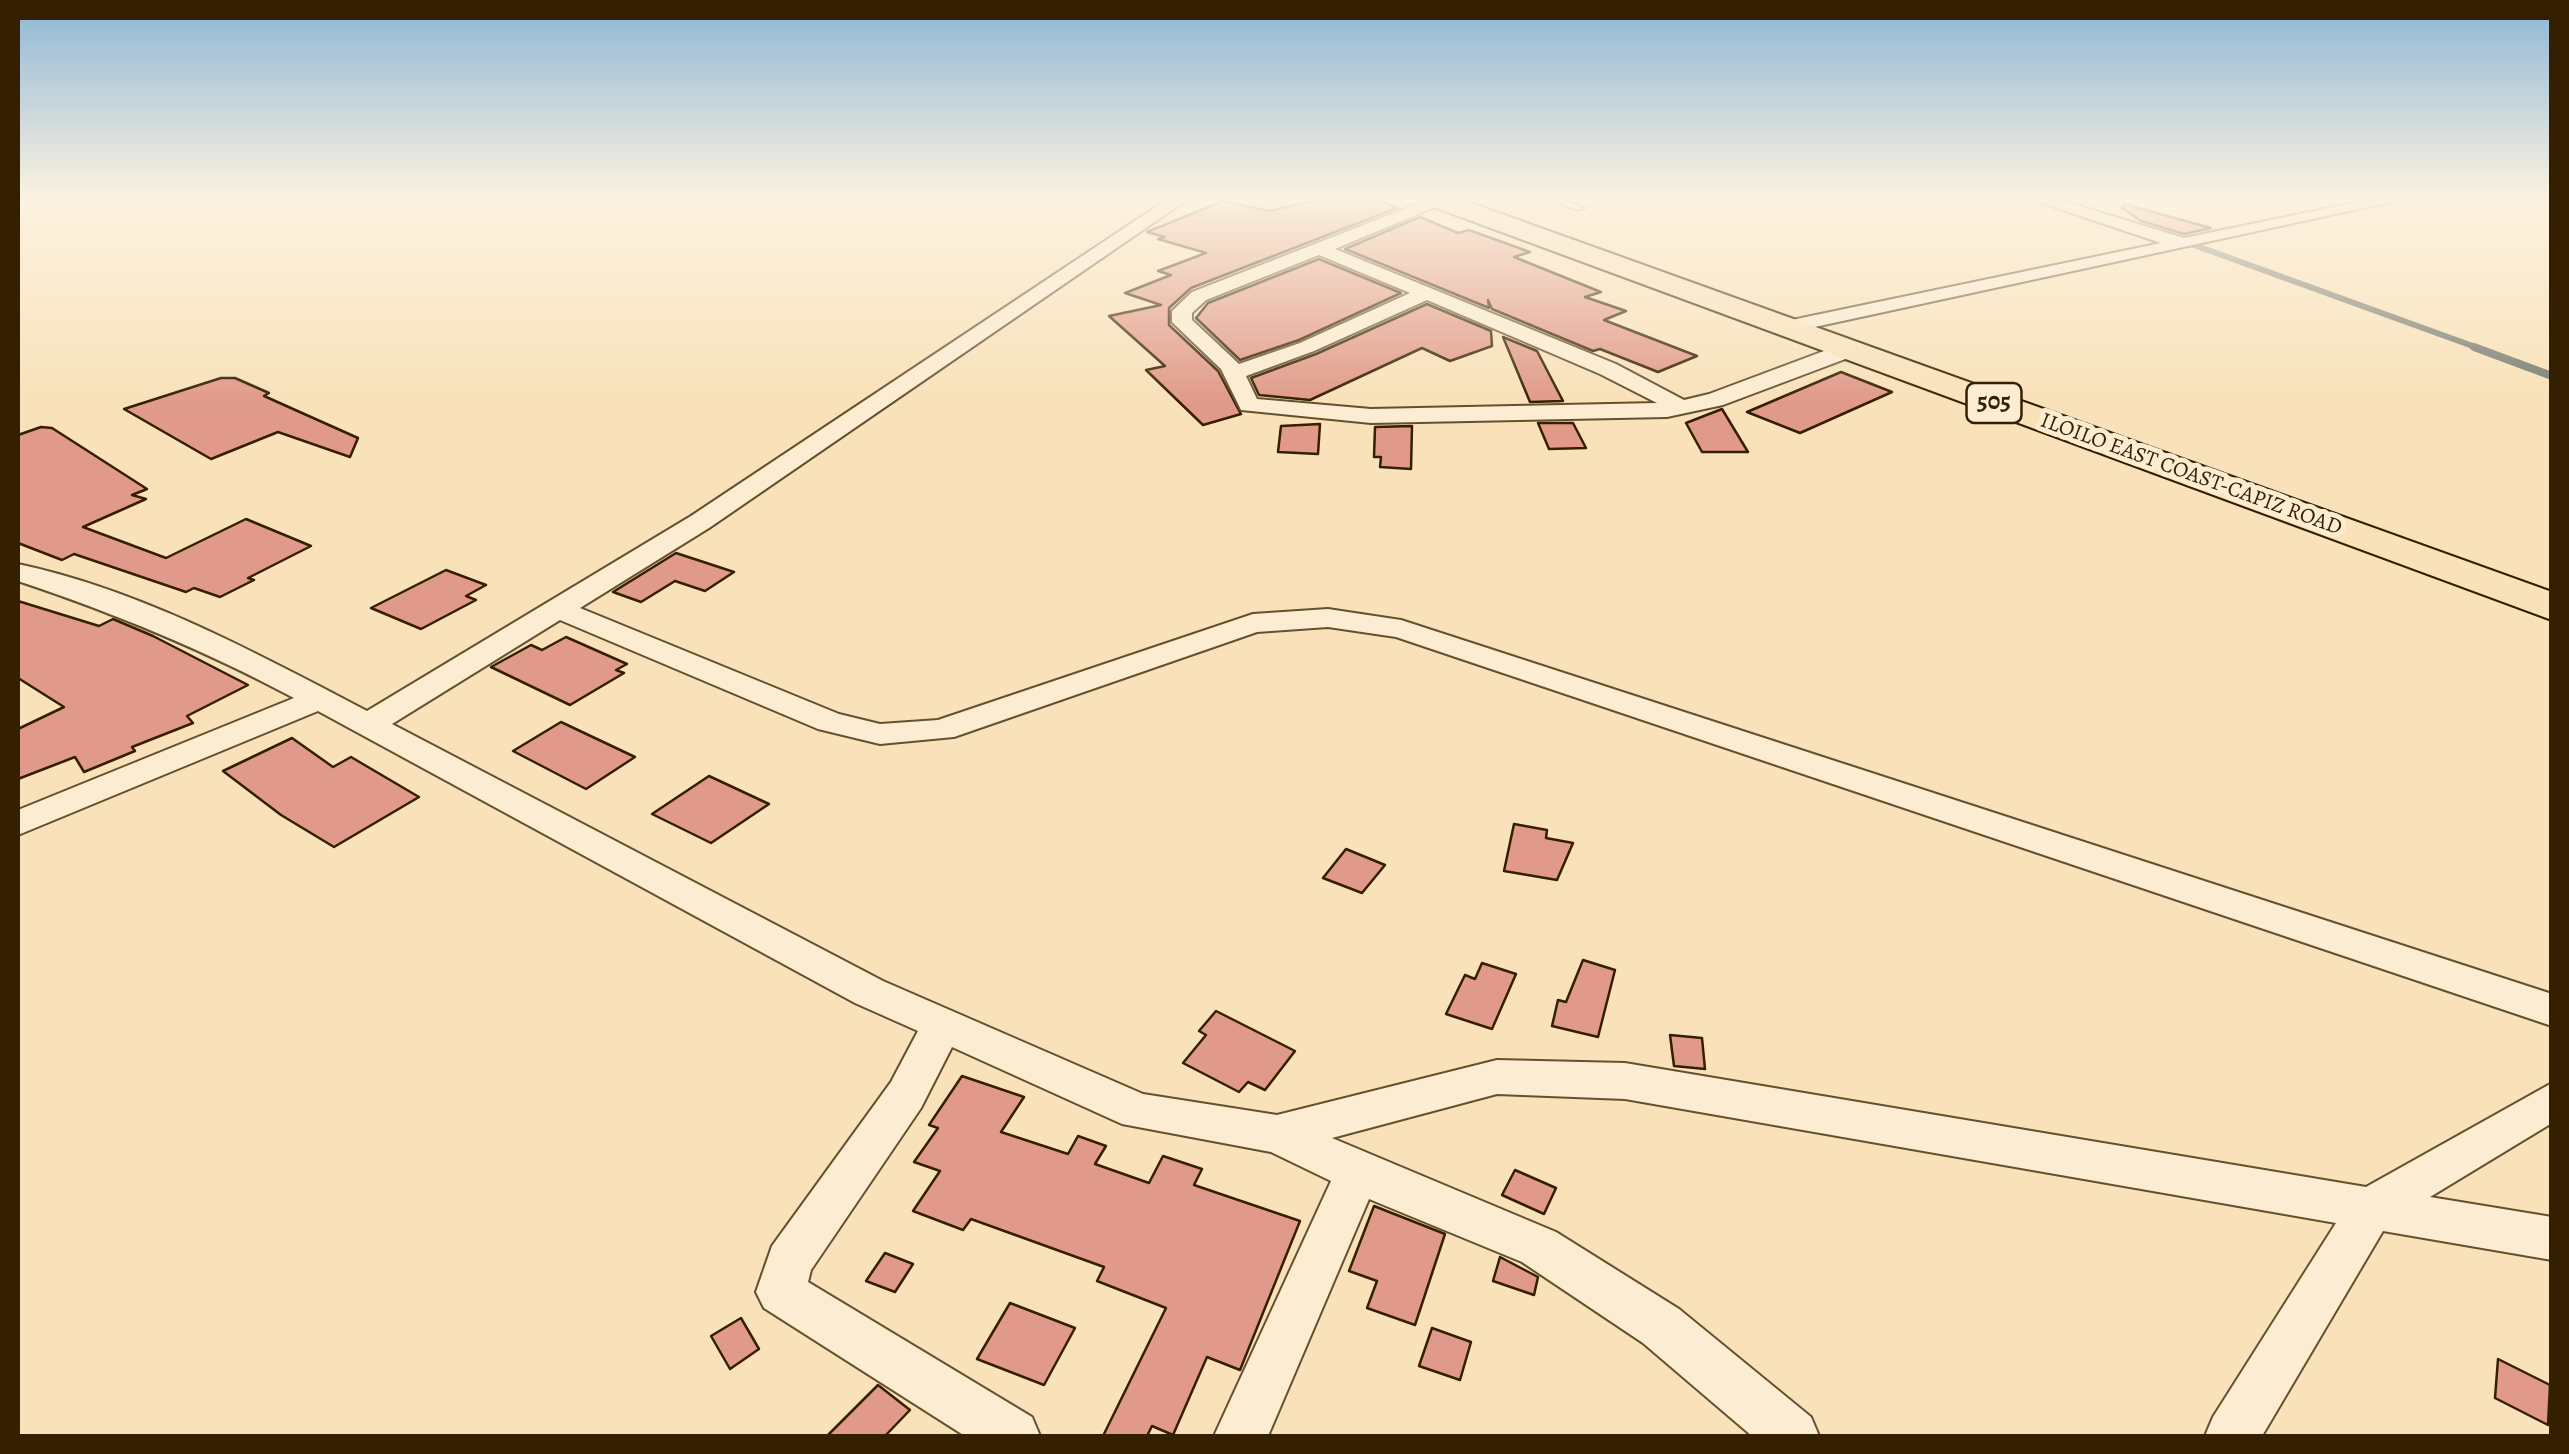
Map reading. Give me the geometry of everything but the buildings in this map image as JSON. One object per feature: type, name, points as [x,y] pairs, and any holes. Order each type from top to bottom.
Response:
[{"type":"main road","name":"ILOILO EAST COAST-CAPIZ ROAD","points":[[1622,267],[2552,608]]},
{"type":"street","points":[[366,726],[700,522],[1079,267]]},
{"type":"street","points":[[1272,267],[1199,296],[1182,311],[1182,322],[1234,373],[1249,405],[1294,412],[1371,416],[1616,412],[1681,407],[1716,400],[1848,350]]},
{"type":"street","points":[[1364,267],[1608,369],[1681,407]]},
{"type":"street","points":[[1787,327],[2067,267]]},
{"type":"street","points":[[1234,373],[1307,347],[1427,294]]},
{"type":"street","points":[[18,572],[132,609],[231,652],[868,992],[942,1025],[1138,1111],[1277,1134],[1358,1172],[1539,1246],[1661,1326],[1792,1436]]},
{"type":"street","points":[[558,609],[829,722],[880,734],[942,730],[1253,623],[1328,618],[1401,629],[2552,1010]]},
{"type":"street","points":[[18,823],[317,700]]},
{"type":"street","points":[[942,1025],[906,1095],[789,1262],[780,1292],[1013,1436]]},
{"type":"street","points":[[1277,1134],[1497,1076],[1625,1081],[2552,1240]]},
{"type":"street","points":[[2232,1436],[2371,1208],[2552,1101]]},
{"type":"street","points":[[1241,1436],[1358,1172]]},
{"type":"waterway","points":[[2254,267],[2481,349]]},
{"type":"waterway","points":[[2474,347],[2552,376]]}]
